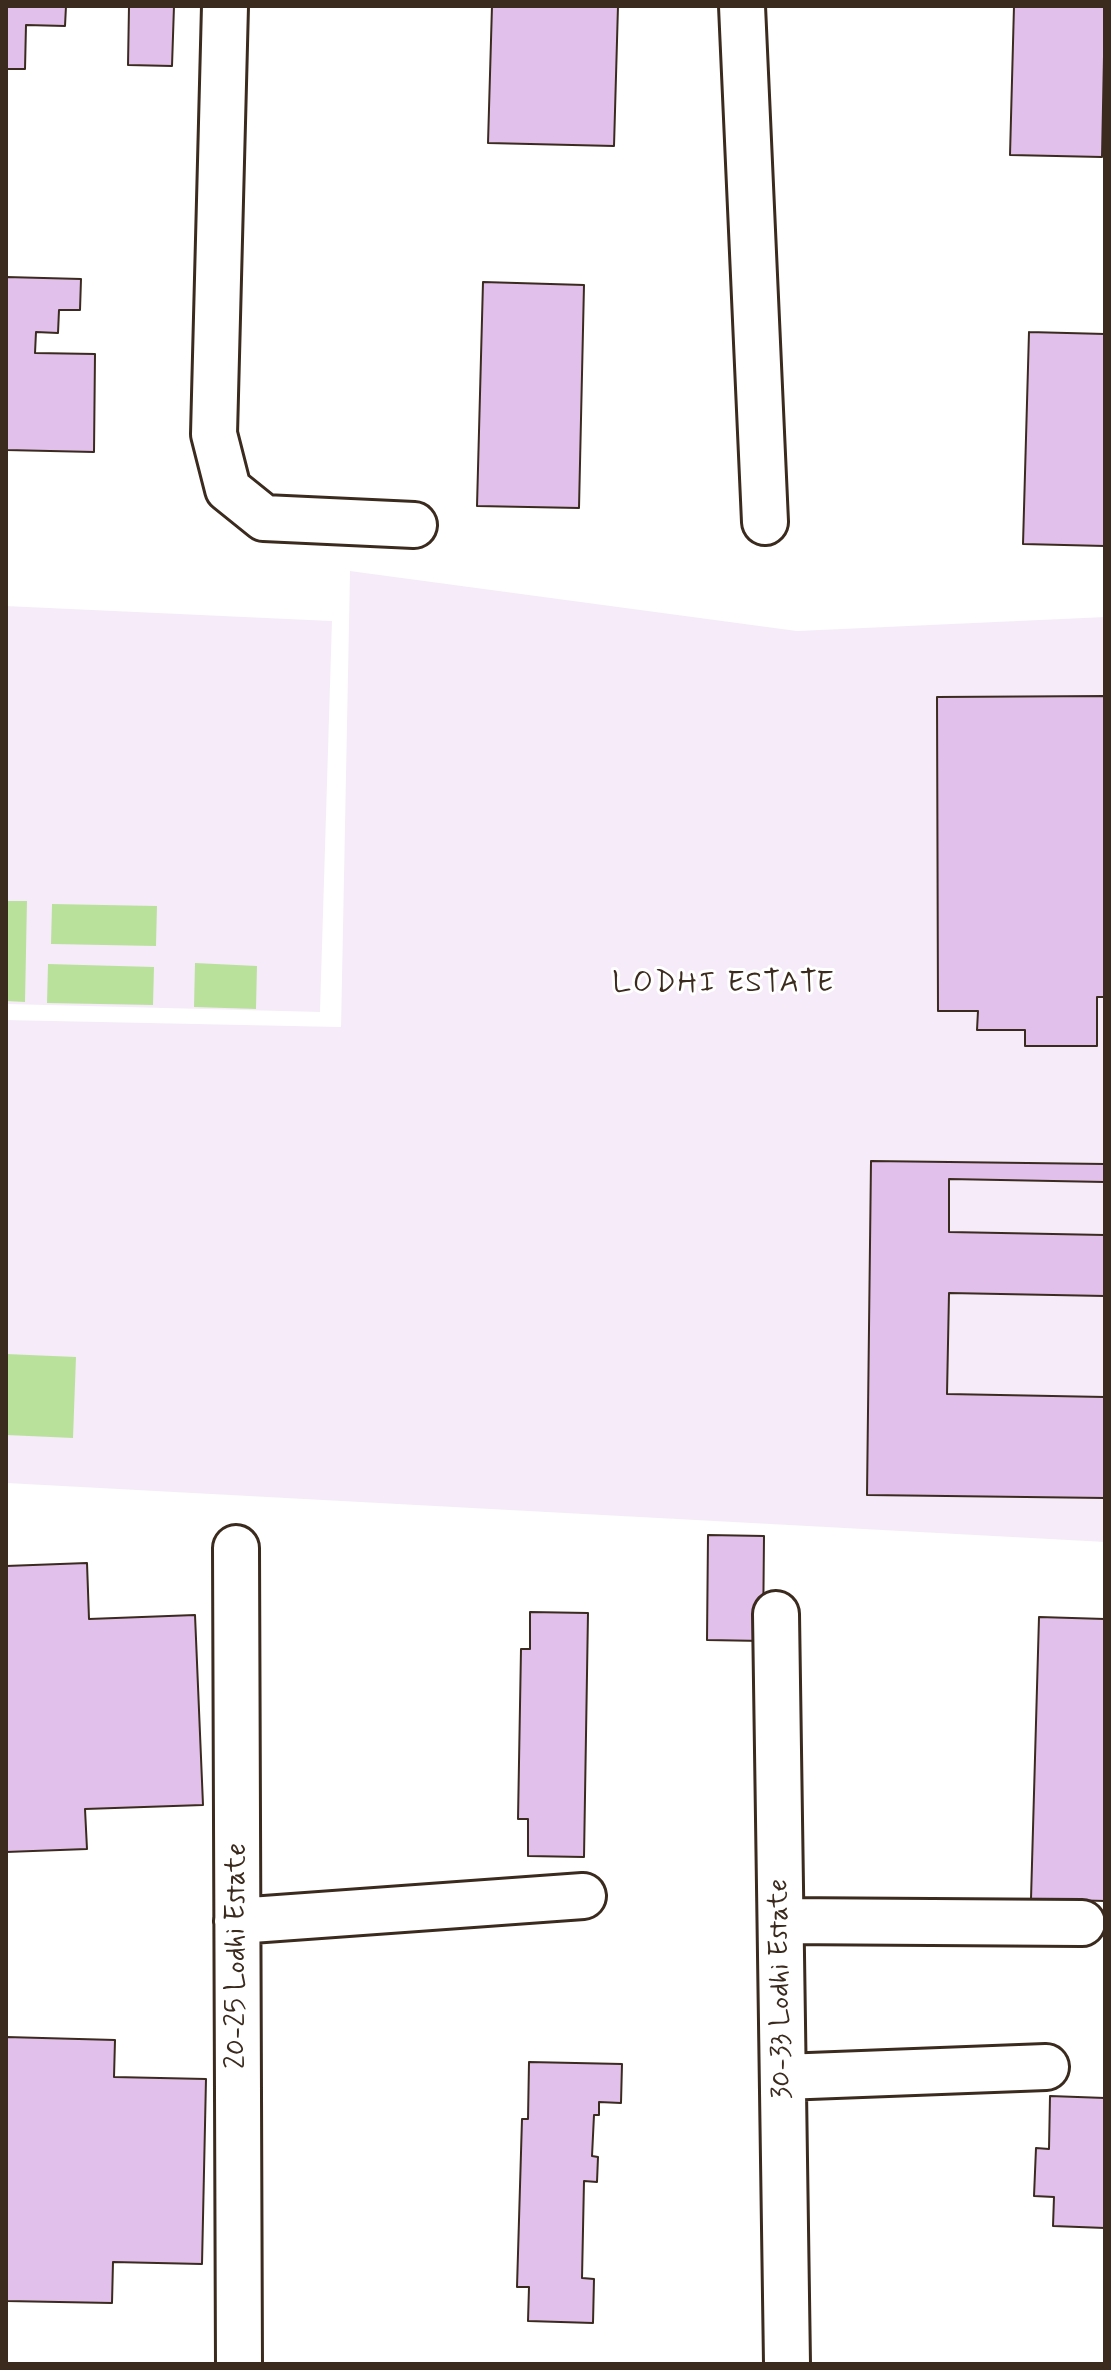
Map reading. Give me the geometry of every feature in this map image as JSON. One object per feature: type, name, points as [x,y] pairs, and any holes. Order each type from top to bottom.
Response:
[{"type":"street","points":[[225,6],[214,434],[228,489],[264,518],[414,525]]},
{"type":"street","points":[[742,6],[765,522]]},
{"type":"street","name":"20-25 Lodhi Estate","points":[[236,1548],[239,2364]]},
{"type":"street","name":"30-33 Lodhi Estate","points":[[776,1614],[787,2364]]},
{"type":"street","points":[[237,1921],[583,1896]]},
{"type":"street","points":[[781,1921],[1082,1923]]},
{"type":"street","points":[[783,2077],[1046,2067]]},
{"type":"shaded area","points":[[350,571],[797,631],[1105,617],[1105,1542],[6,1483],[6,1020],[341,1027]]},
{"type":"shaded area","points":[[6,606],[332,621],[320,1012],[6,1004]]},
{"type":"green space","points":[[6,901],[27,901],[25,1002],[6,1001]]},
{"type":"green space","points":[[52,904],[157,906],[156,946],[51,944]]},
{"type":"green space","points":[[195,963],[257,966],[256,1009],[194,1007]]},
{"type":"green space","points":[[48,964],[154,967],[153,1005],[47,1003]]},
{"type":"green space","points":[[6,1354],[76,1357],[73,1438],[6,1435]]},
{"type":"building","points":[[6,6],[66,6],[65,26],[26,25],[25,69],[6,69]]},
{"type":"building","points":[[129,6],[174,6],[172,66],[128,65]]},
{"type":"building","points":[[492,6],[618,6],[614,146],[488,143]]},
{"type":"building","points":[[1014,6],[1105,6],[1102,157],[1010,155]]},
{"type":"building","points":[[6,277],[81,279],[80,310],[59,310],[58,333],[36,332],[35,353],[95,354],[94,452],[6,450]]},
{"type":"building","points":[[483,282],[584,285],[579,508],[477,506]]},
{"type":"building","points":[[1029,332],[1105,334],[1105,546],[1023,544]]},
{"type":"building","points":[[1105,696],[1105,997],[1097,997],[1097,1046],[1025,1046],[1025,1030],[977,1030],[978,1011],[938,1011],[937,697]]},
{"type":"building","points":[[871,1161],[1105,1164],[1105,1182],[949,1179],[949,1232],[1105,1235],[1105,1296],[949,1293],[947,1394],[1105,1397],[1105,1498],[867,1495]]},
{"type":"building","points":[[708,1535],[764,1536],[763,1641],[707,1640]]},
{"type":"building","points":[[87,1563],[89,1619],[195,1615],[203,1805],[85,1809],[87,1849],[6,1852],[6,1566]]},
{"type":"building","points":[[530,1612],[588,1613],[584,1857],[528,1856],[528,1819],[518,1819],[521,1649],[530,1649]]},
{"type":"building","points":[[1039,1617],[1105,1619],[1105,1901],[1031,1899]]},
{"type":"building","points":[[6,2037],[115,2040],[114,2077],[206,2079],[202,2264],[113,2262],[112,2303],[6,2301]]},
{"type":"building","points":[[529,2062],[622,2064],[621,2103],[599,2102],[599,2115],[594,2115],[592,2156],[598,2157],[597,2182],[584,2181],[582,2278],[594,2279],[593,2323],[528,2321],[529,2287],[517,2287],[522,2119],[528,2119]]},
{"type":"building","points":[[1050,2096],[1105,2098],[1105,2228],[1053,2226],[1054,2197],[1034,2196],[1036,2148],[1049,2149]]},
{"type":"district","name":"LODHI ESTATE","points":[[724,985]]}]
